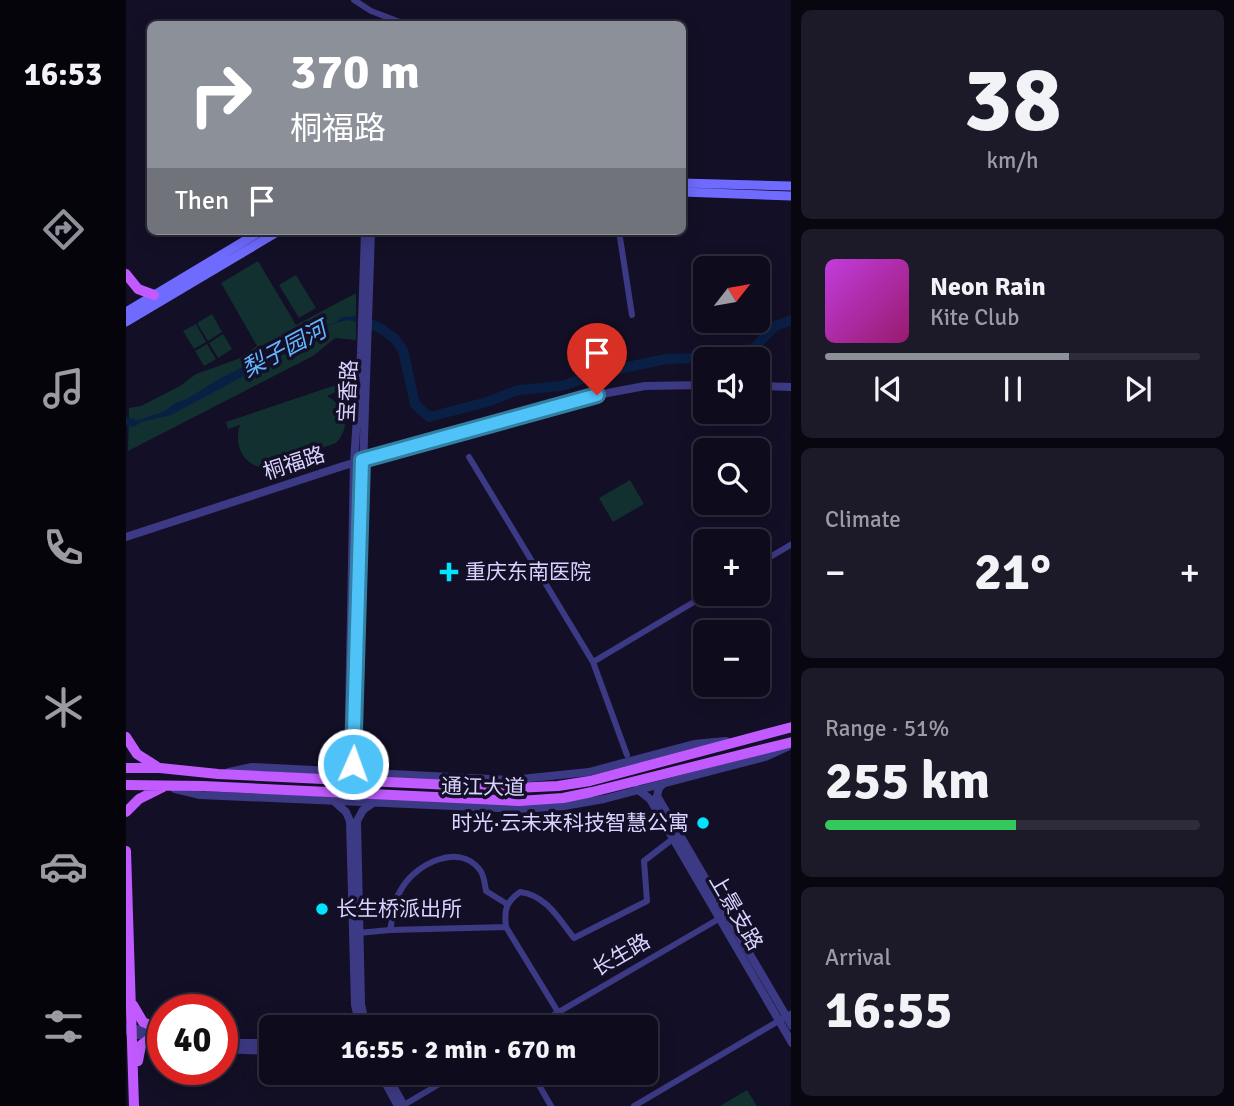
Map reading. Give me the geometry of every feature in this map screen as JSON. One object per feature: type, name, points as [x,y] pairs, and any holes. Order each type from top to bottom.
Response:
[{"type":"main road","points":[[686,183],[791,186]]},
{"type":"main road","points":[[686,192],[791,196]]},
{"type":"main road","points":[[126,312],[254,235]]},
{"type":"main road","points":[[126,322],[272,235]]},
{"type":"main road","points":[[126,274],[138,289],[154,295]]},
{"type":"main road","name":"通江大道","points":[[126,768],[514,788],[558,786],[590,781],[791,727]]},
{"type":"main road","points":[[126,737],[137,754],[160,768]]},
{"type":"main road","name":"通江大道","points":[[126,785],[519,801],[573,796],[791,743]]},
{"type":"main road","points":[[670,781],[694,767]]},
{"type":"main road","points":[[126,812],[139,799],[166,786]]},
{"type":"main road","points":[[126,851],[131,997],[129,1030],[134,1106]]},
{"type":"main road","points":[[131,997],[147,1025]]},
{"type":"main road","points":[[133,1086],[139,1048],[147,1041]]},
{"type":"street","points":[[354,0],[398,21]]},
{"type":"street","name":"宝香路","points":[[350,763],[358,461],[365,353],[365,235]]},
{"type":"street","name":"宝香路","points":[[366,304],[371,235]]},
{"type":"street","points":[[620,235],[632,315]]},
{"type":"street","name":"桐福路","points":[[126,537],[358,461],[597,395],[645,386],[693,385]]},
{"type":"street","points":[[770,386],[791,387]]},
{"type":"street","points":[[469,457],[593,662],[627,755]]},
{"type":"street","points":[[770,557],[791,544]]},
{"type":"street","points":[[593,662],[693,603]]},
{"type":"street","name":"通江大道","points":[[218,774],[252,767],[511,780],[589,772],[694,744],[743,739]]},
{"type":"street","name":"通江大道","points":[[166,786],[200,795],[521,809],[564,806],[604,799],[765,757],[791,743]]},
{"type":"street","points":[[627,755],[642,757]]},
{"type":"street","points":[[620,762],[627,755]]},
{"type":"street","points":[[337,772],[350,763],[368,774]]},
{"type":"street","points":[[653,797],[659,788],[670,781]]},
{"type":"street","name":"上景支路","points":[[638,789],[653,797],[722,916],[791,1026]]},
{"type":"street","points":[[335,801],[354,821]]},
{"type":"street","points":[[361,1015],[355,934],[354,821],[373,803]]},
{"type":"street","points":[[558,1012],[506,926],[504,910],[507,904],[520,892],[534,894],[553,909],[574,938],[647,901],[644,861],[676,836]]},
{"type":"street","points":[[390,930],[395,903],[413,873],[431,862],[450,856],[469,862],[481,871],[486,891],[507,904]]},
{"type":"street","name":"长生路","points":[[553,1015],[722,916]]},
{"type":"street","points":[[355,934],[390,930],[506,926]]},
{"type":"street","points":[[634,1106],[785,1017]]},
{"type":"street","name":"上景支路","points":[[785,1017],[791,1043]]},
{"type":"street","points":[[129,1030],[147,1033]]},
{"type":"street","points":[[238,1043],[259,1043]]},
{"type":"street","points":[[238,1050],[259,1051]]},
{"type":"street","points":[[388,1085],[402,1106]]},
{"type":"street","points":[[392,1085],[402,1106]]},
{"type":"street","points":[[402,1106],[438,1085]]},
{"type":"street","points":[[539,1085],[551,1106]]},
{"type":"green space","points":[[258,261],[296,325],[356,293],[356,340],[335,338],[313,356],[128,451],[129,408],[141,406],[180,386],[196,374],[238,359],[257,346],[221,283]]},
{"type":"green space","points":[[296,275],[316,308],[299,318],[279,285]]},
{"type":"green space","points":[[212,314],[222,332],[208,341],[197,323]]},
{"type":"green space","points":[[196,324],[206,342],[194,349],[183,331]]},
{"type":"green space","points":[[223,334],[232,349],[218,358],[209,343]]},
{"type":"green space","points":[[207,344],[216,359],[204,366],[195,351]]},
{"type":"green space","points":[[336,385],[338,391],[327,396],[342,411],[345,423],[336,443],[266,468],[258,467],[246,459],[239,447],[240,425],[228,429],[226,422]]},
{"type":"green space","points":[[630,480],[644,504],[613,522],[599,498]]},
{"type":"green space","points":[[747,1090],[757,1106],[720,1106]]},
{"type":"water","points":[[356,316],[356,322],[347,320],[317,328],[303,343],[287,353],[171,415],[133,427],[126,425],[126,417],[138,420],[163,412],[175,403],[276,350],[312,327],[334,323],[343,317]]},
{"type":"waterway","name":"梨子园河","points":[[362,321],[380,328],[394,338],[403,350],[415,404],[429,417],[487,402],[518,390],[562,386],[599,373],[666,359],[750,352],[775,326],[791,320]]},
{"type":"place","name":"重庆东南医院","points":[[449,572]]},
{"type":"place","name":"时光·云未来科技智慧公寓","points":[[703,823]]},
{"type":"place","name":"长生桥派出所","points":[[322,909]]},
{"type":"route","points":[[353,764],[362,460],[597,395]]}]
